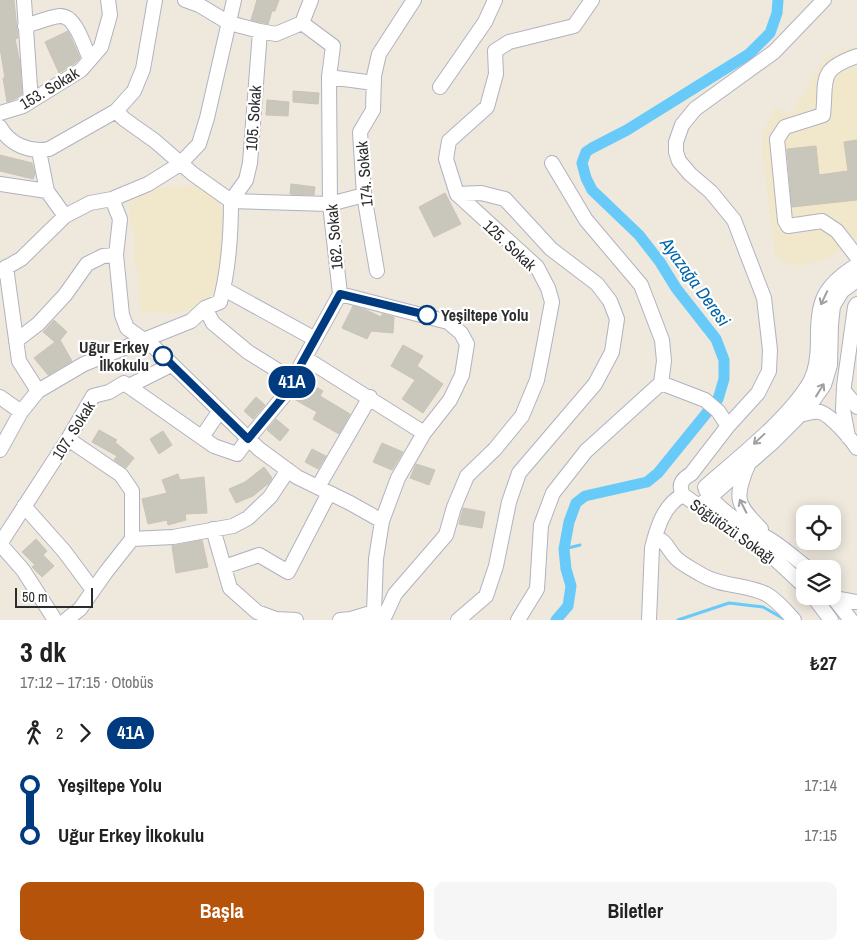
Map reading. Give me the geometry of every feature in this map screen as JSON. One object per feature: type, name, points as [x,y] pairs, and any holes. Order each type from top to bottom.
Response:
[{"type":"street","points":[[24,0],[31,101]]},
{"type":"street","name":"153. Sokak","points":[[0,113],[23,106],[81,70],[101,46],[110,15],[108,0]]},
{"type":"street","points":[[0,127],[4,134],[17,144],[29,150],[39,151],[49,149],[116,110],[134,90],[142,69],[155,0]]},
{"type":"street","points":[[184,0],[199,5],[229,23],[276,34],[302,24],[311,0]]},
{"type":"street","points":[[38,392],[19,362],[3,269],[21,258],[65,216],[90,203],[112,199],[148,184],[180,164],[199,144],[207,118],[234,0]]},
{"type":"street","name":"174. Sokak","points":[[376,271],[364,195],[360,132],[373,110],[374,83],[379,54],[414,0]]},
{"type":"street","points":[[440,87],[485,22],[496,0]]},
{"type":"street","points":[[458,620],[486,596],[496,566],[509,502],[520,473],[595,384],[612,352],[617,319],[610,301],[596,284],[551,249],[505,199],[482,193],[457,194],[446,159],[449,141],[487,107],[496,74],[495,51],[509,42],[574,26],[592,0]]},
{"type":"street","points":[[691,474],[728,426],[758,393],[770,372],[770,350],[764,298],[734,220],[711,192],[690,174],[679,161],[676,152],[676,142],[682,125],[695,109],[774,52],[824,0]]},
{"type":"street","points":[[25,26],[58,16],[67,18],[73,22],[90,59]]},
{"type":"street","name":"162. Sokak","points":[[302,24],[333,46],[329,77],[330,204],[340,294]]},
{"type":"street","name":"105. Sokak","points":[[232,201],[246,180],[250,164],[260,31]]},
{"type":"street","points":[[857,56],[841,62],[827,74],[824,81],[824,114],[785,127],[776,139],[785,221],[788,226],[822,222],[837,231],[857,257]]},
{"type":"street","points":[[329,77],[374,83]]},
{"type":"street","points":[[116,110],[124,119],[154,141],[180,164],[232,201],[330,204],[364,195]]},
{"type":"street","points":[[39,151],[47,191],[65,216]]},
{"type":"street","points":[[518,620],[537,589],[541,525],[553,493],[586,451],[662,382],[664,361],[662,340],[641,285],[586,220],[552,163]]},
{"type":"street","points":[[0,184],[47,191]]},
{"type":"street","name":"125. Sokak","points":[[374,618],[446,535],[454,506],[467,476],[495,449],[522,416],[537,380],[552,302],[548,288],[537,267],[457,194]]},
{"type":"street","points":[[112,199],[120,219],[116,255],[122,315],[127,328],[144,340],[248,439],[297,477],[382,521]]},
{"type":"street","points":[[0,450],[21,412],[38,392],[84,364],[191,321],[205,308],[220,302],[224,289],[232,219],[232,201]]},
{"type":"street","points":[[16,341],[38,324],[65,295],[87,264],[103,256],[116,255]]},
{"type":"street","points":[[697,504],[701,504],[707,492],[730,466],[779,420],[809,383],[815,372],[818,356],[820,304],[830,285],[843,273],[857,265]]},
{"type":"street","points":[[707,492],[772,443],[810,406],[824,385],[830,365],[833,306],[842,291],[857,280]]},
{"type":"street","points":[[224,289],[316,338]]},
{"type":"street","points":[[171,365],[129,386],[202,437],[218,447],[237,454],[283,397],[340,294],[430,316],[448,322],[461,333],[467,344],[462,375],[450,400],[424,432],[398,478],[382,521],[376,560],[374,618],[340,620]]},
{"type":"street","points":[[854,440],[843,410],[844,386],[855,307],[857,304]]},
{"type":"street","points":[[205,308],[212,322],[248,352],[293,380]]},
{"type":"street","points":[[305,358],[424,432]]},
{"type":"street","points":[[662,382],[705,400],[718,411],[728,426]]},
{"type":"street","name":"107. Sokak","points":[[0,544],[68,439],[93,396],[109,392],[124,383],[129,386]]},
{"type":"street","points":[[845,392],[857,407]]},
{"type":"street","points":[[0,397],[21,412]]},
{"type":"street","points":[[224,567],[259,555],[288,572],[324,490],[370,397]]},
{"type":"street","points":[[202,437],[220,412]]},
{"type":"street","points":[[800,415],[815,412],[823,413],[854,440]]},
{"type":"street","points":[[218,447],[235,427]]},
{"type":"street","points":[[66,620],[80,609],[132,539],[132,491],[121,476],[68,439]]},
{"type":"street","points":[[749,462],[740,485],[740,503],[751,520],[774,542]]},
{"type":"street","points":[[132,539],[173,537],[233,526],[248,518],[270,497],[288,470]]},
{"type":"street","name":"Söğütözü Sokağı","points":[[796,579],[774,559],[683,495],[680,490],[684,478],[691,474],[700,480],[707,492],[725,512],[774,542],[797,560]]},
{"type":"street","points":[[649,620],[651,563],[655,536],[659,524],[671,504],[683,495]]},
{"type":"street","points":[[24,506],[64,551],[94,590]]},
{"type":"street","points":[[212,530],[230,588],[257,612],[276,619],[296,620]]},
{"type":"street","points":[[655,536],[664,540],[678,559],[704,576],[717,582],[758,590],[773,598],[794,620]]},
{"type":"street","points":[[0,544],[23,570],[55,620]]},
{"type":"street","points":[[841,599],[857,602]]},
{"type":"street","points":[[820,605],[831,620]]},
{"type":"street","points":[[839,605],[851,620]]},
{"type":"shaded area","points":[[857,47],[857,238],[830,257],[805,265],[790,265],[775,254],[762,148],[765,128],[775,108],[790,115],[827,55],[838,55],[842,49]]},
{"type":"shaded area","name":"Uğur Erkey İlkokulu","points":[[199,185],[212,190],[225,215],[220,287],[195,309],[176,313],[141,312],[139,271],[136,269],[134,255],[135,235],[131,226],[128,195],[132,190]]},
{"type":"building","points":[[0,0],[14,0],[18,38],[15,39],[20,63],[22,96],[7,102],[0,48]]},
{"type":"building","points":[[257,0],[279,0],[275,11],[272,11],[268,24],[251,20]]},
{"type":"building","points":[[68,31],[80,58],[59,73],[45,42]]},
{"type":"building","points":[[293,91],[319,93],[318,104],[293,102]]},
{"type":"building","points":[[267,100],[289,102],[288,116],[266,115]]},
{"type":"building","points":[[857,140],[857,200],[792,207],[787,149],[816,146],[819,175],[848,171],[844,142]]},
{"type":"building","points":[[0,155],[32,163],[35,174],[33,179],[0,171]]},
{"type":"building","points":[[291,184],[315,187],[314,195],[290,194]]},
{"type":"building","points":[[445,193],[461,224],[434,237],[419,207]]},
{"type":"building","points":[[353,306],[381,317],[382,314],[394,317],[393,333],[371,331],[367,339],[342,328]]},
{"type":"building","points":[[54,320],[67,332],[60,340],[72,361],[48,375],[34,358],[55,342],[43,332]]},
{"type":"building","points":[[403,345],[423,356],[417,366],[443,384],[423,413],[402,399],[415,380],[391,366]]},
{"type":"building","points":[[303,379],[323,391],[320,396],[350,414],[339,434],[313,419],[317,412],[292,398]]},
{"type":"building","points":[[256,397],[265,405],[253,419],[244,411]]},
{"type":"building","points":[[276,419],[289,430],[280,441],[267,430]]},
{"type":"building","points":[[99,430],[117,440],[115,442],[134,458],[126,468],[114,460],[117,456],[92,442]]},
{"type":"building","points":[[163,431],[172,445],[159,454],[150,439]]},
{"type":"building","points":[[382,443],[403,452],[392,470],[373,462]]},
{"type":"building","points":[[312,449],[326,456],[318,469],[305,462]]},
{"type":"building","points":[[416,464],[435,470],[429,485],[410,478]]},
{"type":"building","points":[[264,467],[272,478],[269,483],[253,496],[236,503],[229,489],[245,482]]},
{"type":"building","points":[[178,474],[180,480],[204,477],[207,513],[185,514],[186,520],[168,525],[167,520],[148,524],[142,499],[167,493],[162,480]]},
{"type":"building","points":[[463,508],[485,512],[482,528],[459,524]]},
{"type":"building","points":[[36,539],[47,551],[43,555],[54,566],[42,577],[32,567],[35,565],[22,552]]},
{"type":"building","points":[[202,540],[208,567],[176,573],[172,546]]},
{"type":"waterway","name":"Ayazağa Deresi","points":[[556,620],[568,606],[571,586],[566,569],[564,549],[569,522],[576,503],[585,496],[647,482],[658,473],[718,399],[724,379],[724,360],[716,339],[676,288],[660,262],[639,235],[592,190],[582,163],[586,152],[592,148],[627,130],[749,54],[770,33],[777,13],[778,0]]},
{"type":"waterway","points":[[564,549],[580,545]]},
{"type":"waterway","points":[[678,620],[729,603],[763,607],[786,620]]},
{"type":"bus line","name":"41A","points":[[163,356],[248,439],[283,397],[340,294],[427,315]]},
{"type":"place","name":"Yeşiltepe Yolu","points":[[427,315]]},
{"type":"place","name":"Uğur Erkey İlkokulu","points":[[163,356]]}]
